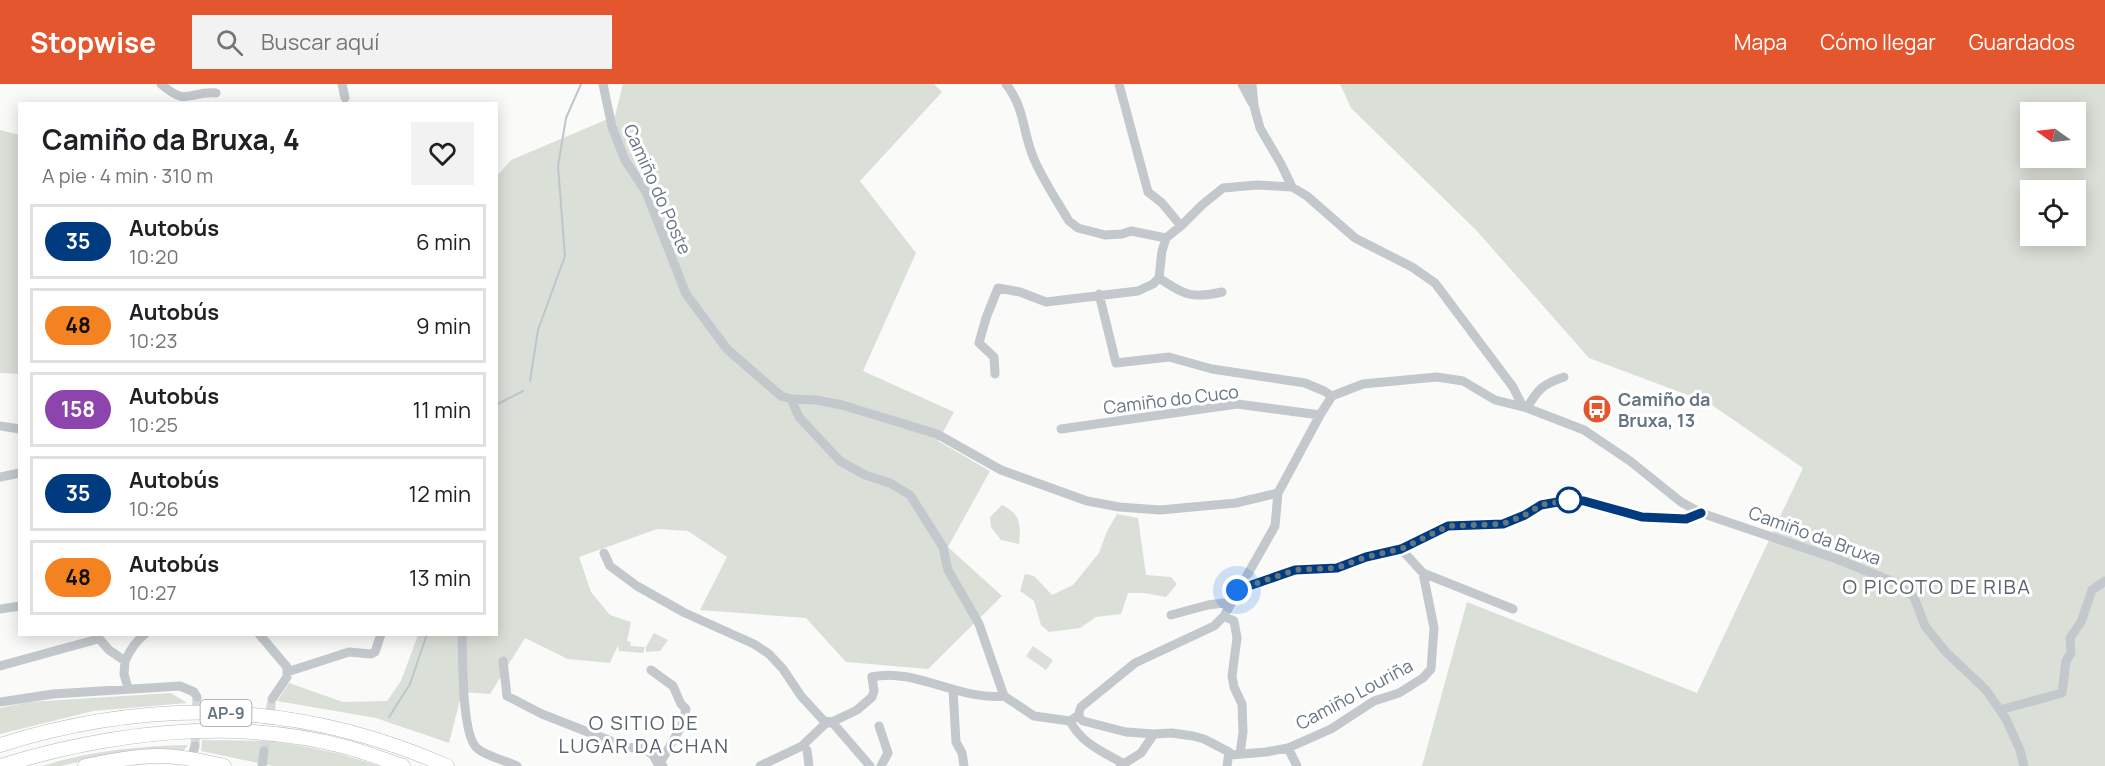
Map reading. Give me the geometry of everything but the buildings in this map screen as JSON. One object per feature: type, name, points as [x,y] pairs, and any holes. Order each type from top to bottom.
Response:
[{"type":"highway","name":"AP-9","points":[[0,745],[97,720],[165,713],[234,713],[270,716],[340,729],[409,750],[447,766]]},
{"type":"highway","name":"AP-9","points":[[0,766],[45,752],[98,741],[158,732],[219,730],[285,736],[346,747],[403,766]]},
{"type":"highway","points":[[85,766],[122,758],[161,761],[193,753],[224,766]]},
{"type":"street","points":[[161,84],[171,93],[184,99],[216,93]]},
{"type":"street","points":[[342,84],[345,98]]},
{"type":"street","name":"Camiño do Poste","points":[[603,84],[612,127],[625,160],[646,192],[686,294],[727,350],[781,396],[842,405],[937,434],[1001,470],[1087,501],[1119,507],[1171,509],[1236,503],[1278,494]]},
{"type":"street","points":[[1006,84],[1021,110],[1033,158],[1069,221],[1078,228],[1106,235],[1131,231],[1166,238]]},
{"type":"street","points":[[1119,84],[1148,192],[1162,203],[1181,226]]},
{"type":"street","points":[[1242,84],[1254,106]]},
{"type":"street","points":[[1252,84],[1254,106],[1260,128],[1292,187]]},
{"type":"street","points":[[995,374],[994,357],[979,343],[998,288],[1020,292],[1046,302],[1138,291],[1153,284],[1159,278],[1166,238],[1202,204],[1223,188],[1257,185],[1292,187],[1307,196],[1355,238],[1412,267],[1435,284],[1513,387],[1525,407],[1537,391],[1548,383],[1564,377]]},
{"type":"street","points":[[1159,278],[1191,295],[1201,297],[1222,292]]},
{"type":"street","points":[[1099,294],[1116,363],[1169,357],[1212,369],[1305,383],[1324,390],[1332,396],[1278,494],[1275,526],[1224,616],[1214,626],[1135,663],[1081,707],[1074,718],[1077,734],[1122,765],[1141,753],[1154,734]]},
{"type":"street","name":"Camiño da Bruxa","points":[[1332,396],[1363,384],[1437,377],[1462,381],[1495,400],[1525,407],[1584,430],[1630,461],[1681,502],[1701,513],[1837,559],[1896,583],[1914,597],[1925,626],[1946,652],[1986,690],[2000,710],[2020,750],[2024,766]]},
{"type":"street","points":[[791,399],[799,417],[840,461],[865,475],[890,483],[910,495],[943,547],[948,570],[979,624],[1004,696],[1034,716],[1074,718],[1126,732],[1172,733],[1204,739],[1226,749],[1230,755],[1227,766]]},
{"type":"street","name":"Camiño do Cuco","points":[[1061,429],[1237,404],[1320,415]]},
{"type":"street","points":[[0,426],[18,429]]},
{"type":"street","points":[[0,477],[18,474]]},
{"type":"street","points":[[1237,590],[1295,570],[1337,568],[1366,557],[1401,549],[1448,526],[1503,524],[1541,505],[1569,500],[1584,501],[1642,517],[1686,519],[1701,513]]},
{"type":"street","points":[[1401,549],[1423,573],[1513,609]]},
{"type":"street","points":[[604,553],[610,566],[637,586],[685,613],[754,644],[769,654],[783,669],[801,696],[824,721],[832,722],[870,766]]},
{"type":"street","name":"Camiño Louriña","points":[[1230,755],[1266,753],[1288,748],[1331,729],[1374,701],[1399,693],[1423,678],[1431,669],[1434,628],[1423,573]]},
{"type":"street","points":[[2000,710],[2062,693],[2066,661],[2071,653],[2070,638],[2080,622],[2092,590],[2105,581]]},
{"type":"street","points":[[1171,615],[1215,603],[1232,602]]},
{"type":"street","points":[[0,609],[18,606]]},
{"type":"street","points":[[1224,616],[1234,621],[1237,638],[1232,676],[1234,687],[1242,704],[1243,732],[1240,754]]},
{"type":"street","points":[[128,688],[124,674],[125,661],[129,652],[143,636]]},
{"type":"street","points":[[261,636],[287,667],[287,677],[272,699]]},
{"type":"street","points":[[287,672],[349,652],[371,654],[375,652],[380,636]]},
{"type":"street","points":[[462,636],[466,717],[470,740],[478,750],[517,766]]},
{"type":"street","points":[[0,666],[97,637],[109,650],[125,661]]},
{"type":"street","points":[[503,661],[507,696],[542,714],[626,747],[644,748],[654,755],[660,766]]},
{"type":"street","points":[[651,670],[673,686],[681,704],[686,709],[682,725],[660,766]]},
{"type":"street","points":[[760,766],[802,746],[825,724],[857,710],[872,698],[874,691],[872,677],[897,675],[993,698],[1004,696]]},
{"type":"street","points":[[0,702],[53,694],[180,686],[194,692],[197,698]]},
{"type":"street","points":[[953,690],[957,742],[964,766]]},
{"type":"street","points":[[879,726],[888,753],[881,766]]},
{"type":"street","points":[[1288,748],[1297,766]]},
{"type":"street","points":[[807,750],[809,766]]},
{"type":"street","points":[[262,766],[264,751]]},
{"type":"shaded area","points":[[623,84],[934,84],[942,92],[860,181],[916,253],[863,371],[954,412],[938,441],[990,471],[948,547],[1002,596],[928,669],[846,662],[806,618],[700,610],[727,557],[688,531],[657,529],[579,557],[591,592],[610,615],[631,622],[627,641],[631,642],[630,646],[645,647],[643,653],[619,651],[618,645],[610,663],[568,659],[525,638],[490,694],[462,692],[449,743],[376,718],[277,701],[289,683],[343,702],[387,701],[401,681],[418,636],[498,636],[498,175],[511,160],[615,116]]},
{"type":"shaded area","points":[[1340,84],[2105,84],[2105,766],[1422,766],[1467,602],[1697,693],[1803,468],[1709,403],[1589,358],[1476,230],[1351,108]]},
{"type":"shaded area","points":[[0,130],[18,135],[18,374],[0,373]]},
{"type":"shaded area","points":[[1002,505],[1016,516],[1020,531],[1019,544],[1001,540],[991,527],[990,517]]},
{"type":"shaded area","points":[[1117,514],[1138,518],[1146,575],[1171,577],[1177,584],[1166,597],[1128,593],[1121,614],[1096,617],[1080,628],[1049,632],[1041,625],[1034,601],[1020,591],[1025,574],[1034,576],[1052,595],[1073,585],[1099,553],[1107,531]]},
{"type":"shaded area","points":[[654,633],[668,640],[660,651],[646,652],[646,647]]},
{"type":"shaded area","points":[[1033,646],[1053,660],[1046,670],[1026,656]]},
{"type":"shaded area","points":[[171,693],[187,703],[93,711],[0,734],[0,708],[29,702]]},
{"type":"shaded area","points":[[202,740],[276,741],[341,754],[379,766],[273,766],[201,751]]},
{"type":"shaded area","points":[[188,745],[183,751],[140,749],[60,766],[42,766],[114,750]]},
{"type":"waterway","points":[[530,381],[538,330],[565,256],[558,166],[566,118],[581,84]]},
{"type":"waterway","points":[[498,404],[523,391]]},
{"type":"waterway","points":[[389,717],[410,684],[426,636]]},
{"type":"tunnel","points":[[195,746],[197,697]]},
{"type":"tunnel","points":[[264,751],[272,699]]},
{"type":"bus line","name":"35","points":[[1237,590],[1295,570],[1337,568],[1366,557],[1401,549],[1448,526],[1503,524],[1541,505],[1569,500],[1584,501],[1642,517],[1686,519],[1701,513]]},
{"type":"place","name":"Camiño da Bruxa, 13","points":[[1597,409]]},
{"type":"district","name":"O PICOTO DE RIBA","points":[[1937,586]]},
{"type":"district","name":"O SITIO DE LUGAR DA CHAN","points":[[644,734]]},
{"type":"route","points":[[1237,590],[1295,570],[1337,568],[1366,557],[1401,549],[1448,526],[1503,524],[1541,505],[1569,500]]}]
